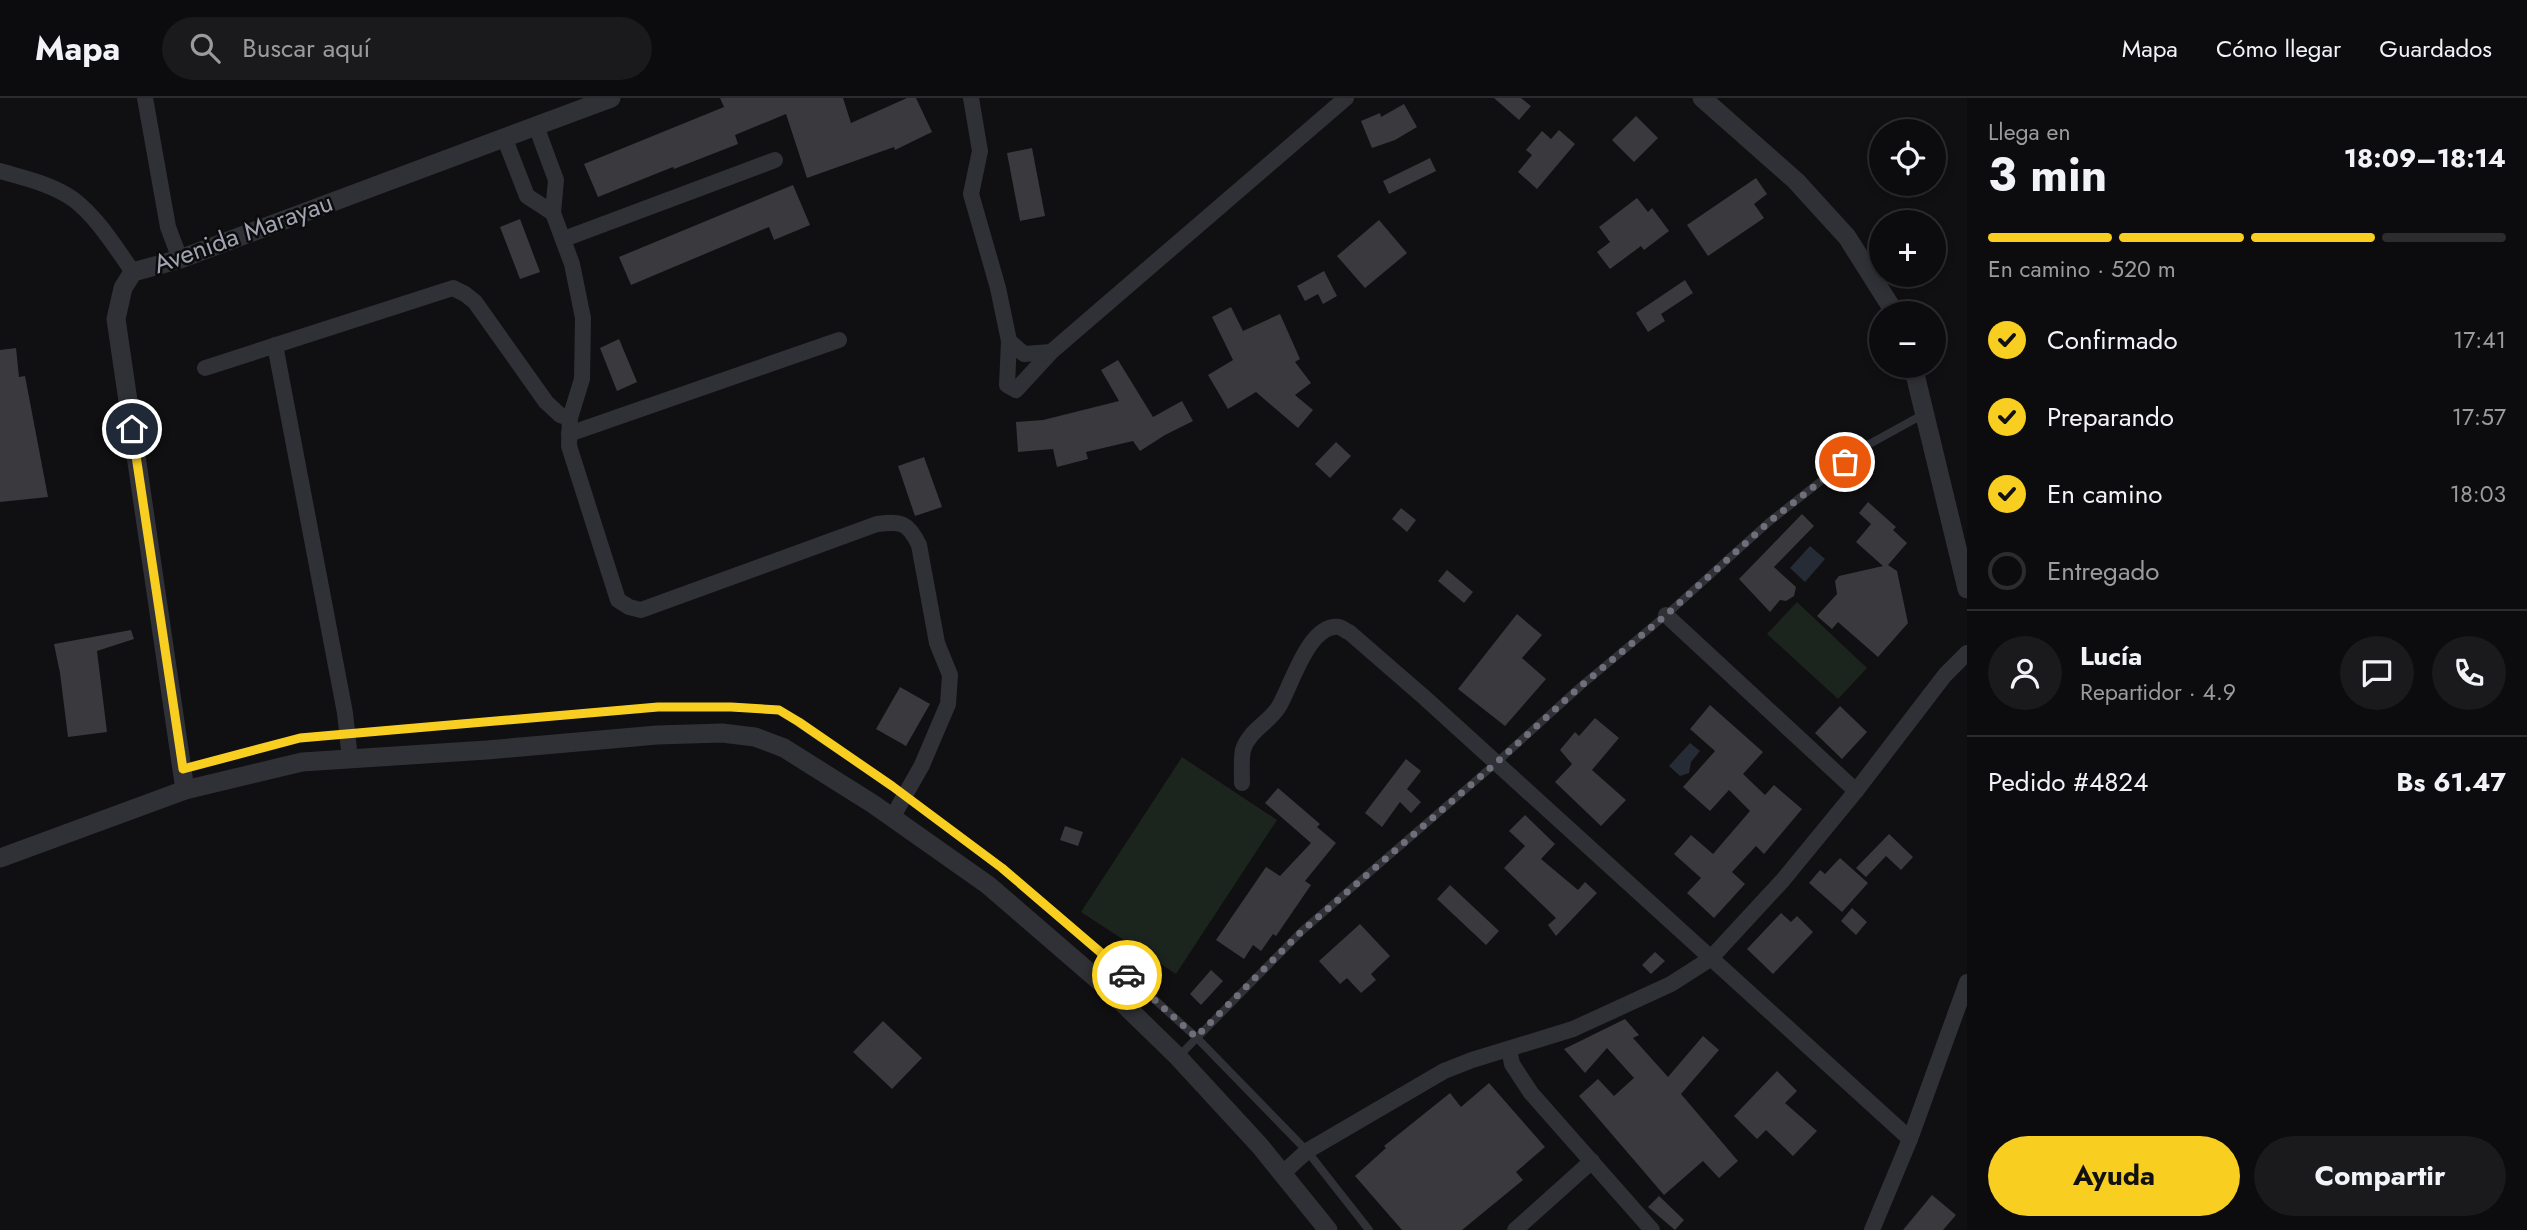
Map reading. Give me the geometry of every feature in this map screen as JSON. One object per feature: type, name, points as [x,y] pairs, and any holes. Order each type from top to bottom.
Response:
[{"type":"street","points":[[145,98],[167,227],[180,258]]},
{"type":"street","name":"Avenida Marayau","points":[[185,790],[116,319],[123,288],[133,272],[180,258],[611,98]]},
{"type":"street","points":[[971,98],[980,151],[971,194],[998,288],[1009,341],[1007,385],[1016,390],[1051,352],[1346,98]]},
{"type":"street","points":[[1702,98],[1796,181],[1847,237],[1887,301]]},
{"type":"street","points":[[536,126],[556,180],[553,213],[564,239],[583,318],[582,379],[569,426],[569,446],[618,600],[629,607],[642,610],[877,524],[896,521],[914,533],[919,545],[937,643],[950,675],[948,704],[936,737],[892,818]]},
{"type":"street","points":[[504,137],[527,196],[553,213]]},
{"type":"street","points":[[564,239],[775,160]]},
{"type":"street","points":[[0,171],[44,184],[72,198],[99,225],[133,272]]},
{"type":"street","points":[[205,368],[453,288],[475,302],[546,402],[569,426]]},
{"type":"street","points":[[569,426],[839,340]]},
{"type":"street","points":[[1009,341],[1024,354],[1051,352]]},
{"type":"street","points":[[275,345],[350,759]]},
{"type":"street","points":[[1916,378],[1967,589]]},
{"type":"street","points":[[1666,615],[1856,791]]},
{"type":"street","points":[[1242,783],[1243,750],[1248,740],[1279,707],[1296,668],[1312,643],[1328,630],[1339,627],[1349,632],[1910,1139]]},
{"type":"street","points":[[1283,1173],[1307,1152],[1444,1071],[1573,1029],[1671,984],[1710,958],[1783,880],[1945,675],[1967,653]]},
{"type":"street","points":[[0,858],[185,790],[302,762],[487,750],[657,734],[722,733],[755,737],[784,748],[988,885],[1105,986],[1178,1058],[1260,1146],[1328,1230]]},
{"type":"street","points":[[1872,1230],[1910,1139],[1967,982]]},
{"type":"street","points":[[1509,1049],[1512,1064],[1531,1093],[1652,1230]]},
{"type":"street","points":[[1515,1230],[1592,1161]]},
{"type":"lane","points":[[1178,1058],[1302,931],[1582,685],[1666,615],[1769,522],[1864,447],[1924,414]]},
{"type":"lane","points":[[183,769],[300,738],[658,707],[779,710],[906,796],[1012,876],[1122,970],[1196,1037],[1307,1152],[1369,1230]]},
{"type":"shaded area","points":[[1810,546],[1825,559],[1805,582],[1790,568]]},
{"type":"shaded area","points":[[1797,602],[1867,668],[1838,699],[1767,634]]},
{"type":"shaded area","points":[[1690,743],[1700,751],[1691,762],[1689,773],[1680,776],[1669,766]]},
{"type":"shaded area","points":[[1182,757],[1277,820],[1176,974],[1081,912]]},
{"type":"building","points":[[720,98],[843,98],[851,123],[907,98],[916,98],[932,132],[895,150],[894,147],[807,178],[786,114],[735,135],[738,144],[598,197],[584,164],[724,107]]},
{"type":"building","points":[[1494,98],[1521,98],[1531,106],[1519,120]]},
{"type":"building","points":[[1404,104],[1417,127],[1395,140],[1372,148],[1361,121],[1380,113],[1381,117]]},
{"type":"building","points":[[1636,116],[1658,138],[1634,162],[1612,140]]},
{"type":"building","points":[[1559,130],[1575,144],[1537,189],[1518,172],[1532,155],[1526,150],[1542,131],[1551,139]]},
{"type":"building","points":[[1032,148],[1045,216],[1020,221],[1007,153]]},
{"type":"building","points":[[1430,158],[1436,171],[1389,194],[1383,181]]},
{"type":"building","points":[[1756,178],[1767,194],[1754,204],[1764,218],[1708,256],[1687,225]]},
{"type":"building","points":[[793,185],[810,225],[774,240],[769,227],[631,285],[619,257]]},
{"type":"building","points":[[1637,198],[1648,212],[1652,208],[1669,231],[1644,250],[1641,246],[1610,269],[1597,252],[1610,242],[1599,227]]},
{"type":"building","points":[[520,219],[540,272],[520,279],[500,227]]},
{"type":"building","points":[[1379,220],[1407,253],[1365,288],[1337,256]]},
{"type":"building","points":[[1324,271],[1337,296],[1323,304],[1318,294],[1305,301],[1297,286]]},
{"type":"building","points":[[1685,280],[1693,293],[1661,314],[1665,321],[1648,332],[1636,313]]},
{"type":"building","points":[[1231,307],[1243,331],[1280,314],[1300,359],[1295,362],[1311,383],[1295,395],[1313,410],[1298,428],[1256,392],[1228,409],[1208,375],[1233,360],[1212,317]]},
{"type":"building","points":[[619,339],[637,382],[617,391],[600,348]]},
{"type":"building","points":[[16,348],[19,377],[25,376],[48,497],[0,502],[0,350]]},
{"type":"building","points":[[1118,360],[1153,417],[1182,401],[1193,421],[1140,451],[1133,441],[1086,452],[1088,459],[1057,467],[1053,449],[1018,452],[1016,422],[1043,420],[1119,401],[1101,370]]},
{"type":"building","points":[[1336,442],[1351,456],[1330,478],[1315,464]]},
{"type":"building","points":[[924,457],[942,507],[915,516],[898,466]]},
{"type":"building","points":[[1868,502],[1896,527],[1893,530],[1907,543],[1888,565],[1897,571],[1908,623],[1878,657],[1838,622],[1832,629],[1817,616],[1837,594],[1835,581],[1839,576],[1883,566],[1856,542],[1871,524],[1859,513]]},
{"type":"building","points":[[1401,508],[1416,520],[1407,532],[1392,519]]},
{"type":"building","points":[[1802,514],[1814,526],[1774,567],[1796,587],[1794,596],[1786,601],[1780,600],[1770,612],[1739,579]]},
{"type":"building","points":[[1447,570],[1473,592],[1464,603],[1438,581]]},
{"type":"building","points":[[1517,614],[1542,635],[1522,658],[1546,679],[1505,726],[1458,689]]},
{"type":"building","points":[[131,630],[134,639],[97,651],[107,732],[68,737],[54,644]]},
{"type":"building","points":[[900,687],[930,704],[906,746],[876,729]]},
{"type":"building","points":[[1710,705],[1763,752],[1743,774],[1765,795],[1774,785],[1802,809],[1764,854],[1756,846],[1732,872],[1745,884],[1714,918],[1687,893],[1701,878],[1674,854],[1691,835],[1713,854],[1750,811],[1729,790],[1710,811],[1683,787],[1715,751],[1690,729]]},
{"type":"building","points":[[1840,706],[1867,732],[1842,759],[1815,733]]},
{"type":"building","points":[[1595,718],[1619,738],[1592,770],[1626,800],[1601,826],[1555,782],[1572,764],[1560,750],[1575,732],[1579,736]]},
{"type":"building","points":[[1406,759],[1421,771],[1407,789],[1421,802],[1411,813],[1400,802],[1382,827],[1365,813]]},
{"type":"building","points":[[1278,788],[1320,824],[1317,827],[1336,843],[1305,881],[1311,885],[1276,936],[1273,934],[1261,951],[1253,945],[1244,959],[1216,940],[1266,867],[1280,876],[1311,843],[1265,803]]},
{"type":"building","points":[[1525,815],[1555,844],[1541,859],[1578,890],[1585,882],[1597,893],[1556,936],[1548,925],[1556,918],[1504,868],[1525,846],[1509,831]]},
{"type":"building","points":[[1065,826],[1083,832],[1078,846],[1060,840]]},
{"type":"building","points":[[1889,834],[1913,857],[1901,870],[1886,856],[1866,877],[1856,868]]},
{"type":"building","points":[[1840,858],[1868,883],[1842,912],[1809,883],[1820,870],[1825,874]]},
{"type":"building","points":[[1450,885],[1499,931],[1486,945],[1437,899]]},
{"type":"building","points":[[1852,908],[1867,922],[1856,935],[1841,921]]},
{"type":"building","points":[[1781,913],[1791,922],[1797,916],[1813,932],[1773,974],[1747,949]]},
{"type":"building","points":[[1360,924],[1390,956],[1371,974],[1376,980],[1361,993],[1347,978],[1340,984],[1319,961]]},
{"type":"building","points":[[1655,952],[1665,961],[1651,974],[1642,965]]},
{"type":"building","points":[[1211,970],[1223,981],[1201,1005],[1190,994]]},
{"type":"building","points":[[1625,1019],[1639,1035],[1633,1038],[1668,1077],[1703,1036],[1719,1050],[1681,1094],[1738,1161],[1719,1178],[1703,1161],[1664,1195],[1579,1096],[1598,1079],[1614,1096],[1634,1078],[1607,1048],[1585,1073],[1564,1049]]},
{"type":"building","points":[[883,1021],[922,1058],[892,1089],[853,1052]]},
{"type":"building","points":[[1777,1071],[1797,1091],[1785,1103],[1817,1131],[1793,1156],[1766,1130],[1757,1139],[1734,1116]]},
{"type":"building","points":[[1489,1083],[1545,1147],[1516,1172],[1523,1180],[1462,1230],[1402,1230],[1355,1176],[1386,1148],[1384,1146],[1450,1093],[1461,1107]]},
{"type":"building","points":[[1932,1195],[1956,1215],[1943,1230],[1903,1230]]},
{"type":"building","points":[[1659,1196],[1684,1220],[1675,1230],[1648,1207]]},
{"type":"way so far","points":[[1127,975],[1196,1037],[1302,931],[1582,685],[1666,615],[1769,522],[1845,462]]},
{"type":"route","points":[[132,429],[183,769],[300,738],[658,707],[779,710],[892,786],[1002,868],[1127,975]]}]
